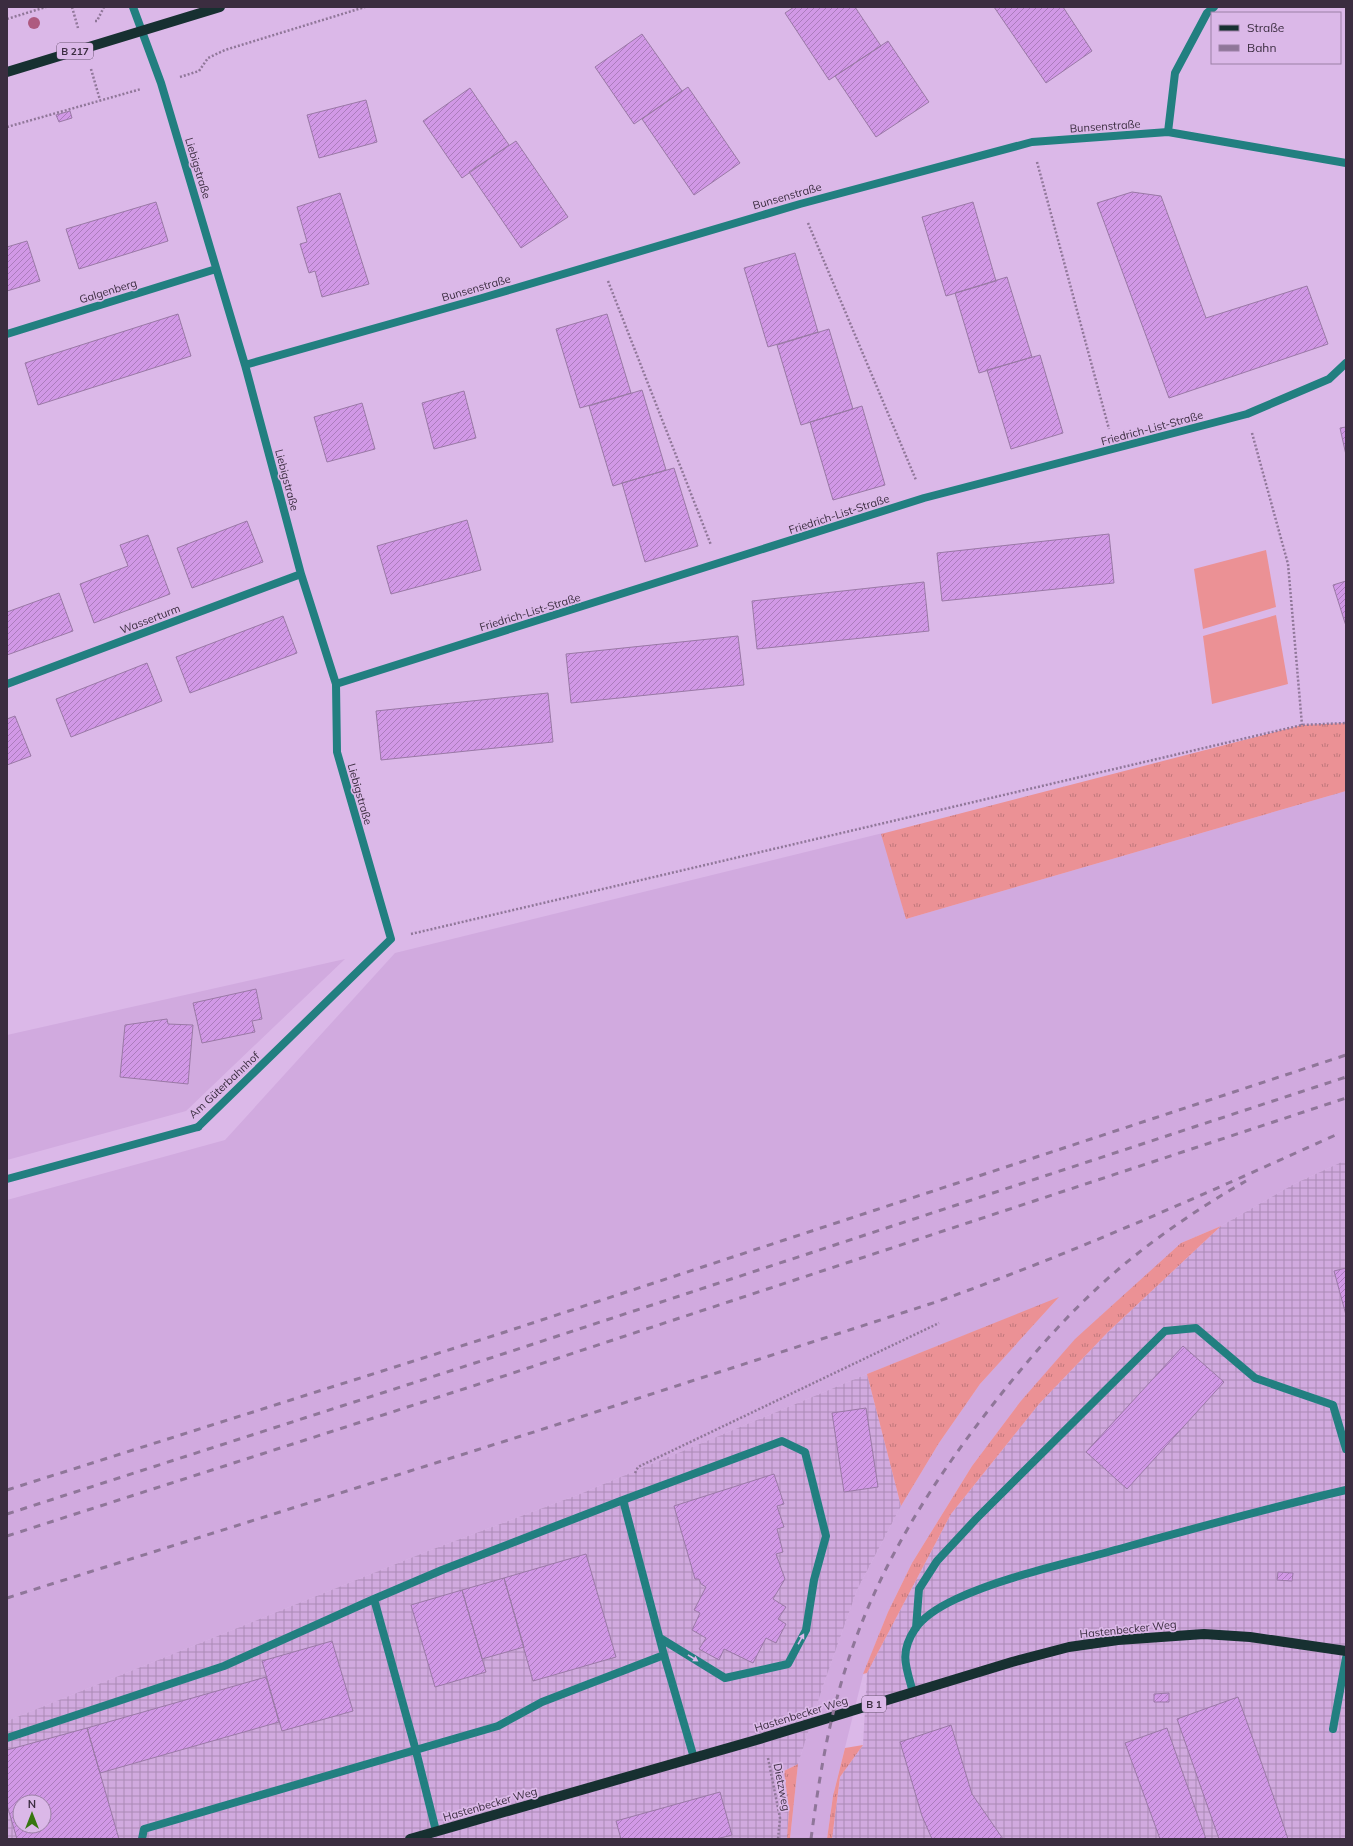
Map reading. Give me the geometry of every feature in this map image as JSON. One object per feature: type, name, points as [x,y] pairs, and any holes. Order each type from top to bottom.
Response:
[{"type":"main road","name":"B 217","points":[[7,72],[220,7]]},
{"type":"main road","name":"Hastenbecker Weg","points":[[410,1839],[763,1738],[1012,1662],[1069,1648],[1118,1640],[1204,1634],[1250,1636],[1346,1651]]},
{"type":"street","name":"Liebigstraße","points":[[133,7],[143,30],[161,83],[245,365],[301,574],[336,684],[337,752],[391,939]]},
{"type":"street","points":[[1168,132],[1175,73],[1207,13],[1214,7]]},
{"type":"street","name":"Bunsenstraße","points":[[245,365],[800,204],[1032,142],[1168,132],[1346,163]]},
{"type":"street","name":"Galgenberg","points":[[7,334],[216,269]]},
{"type":"street","name":"Friedrich-List-Straße","points":[[336,684],[924,498],[1247,414],[1329,379],[1346,363]]},
{"type":"street","name":"Wasserturm","points":[[7,684],[301,574]]},
{"type":"street","name":"Am Güterbahnhof","points":[[7,1179],[198,1127],[391,939]]},
{"type":"street","points":[[916,1628],[919,1589],[937,1561],[976,1519],[1165,1332],[1196,1328],[1255,1378],[1333,1405],[1346,1449]]},
{"type":"street","points":[[7,1738],[224,1666],[442,1570],[623,1500],[782,1441],[805,1452],[826,1536],[814,1580],[806,1630],[788,1664],[725,1678],[660,1638]]},
{"type":"street","points":[[913,1692],[904,1662],[905,1648],[916,1628],[936,1609],[956,1599],[1011,1578],[1293,1502],[1346,1490]]},
{"type":"street","points":[[623,1500],[664,1655],[694,1758]]},
{"type":"street","points":[[374,1599],[416,1751],[436,1831]]},
{"type":"street","points":[[142,1839],[144,1829],[498,1726],[542,1702],[664,1655]]},
{"type":"street","points":[[1333,1729],[1346,1658]]},
{"type":"path","points":[[7,19],[46,7]]},
{"type":"path","points":[[7,127],[199,71],[208,58],[225,50],[365,7]]},
{"type":"path","points":[[1032,142],[1114,449]]},
{"type":"path","points":[[800,204],[924,498]]},
{"type":"path","points":[[600,263],[719,564]]},
{"type":"path","points":[[1247,414],[1288,564],[1302,725]]},
{"type":"path","points":[[391,939],[1302,725],[1346,723]]},
{"type":"path","points":[[623,1500],[638,1467],[940,1323]]},
{"type":"path","name":"Dietzweg","points":[[763,1738],[780,1818],[778,1839]]},
{"type":"shaded area","points":[[1346,791],[1346,1160],[1294,1184],[1221,1226],[1181,1243],[1076,1339],[1020,1402],[972,1466],[912,1563],[888,1612],[863,1675],[833,1796],[827,1839],[790,1839],[798,1764],[823,1686],[857,1590],[901,1506],[939,1443],[980,1384],[1058,1298],[867,1374],[580,1494],[428,1551],[7,1721],[7,1200],[225,1140],[395,953],[883,833],[906,919]]},
{"type":"shaded area","points":[[345,959],[186,1111],[7,1160],[7,1035]]},
{"type":"shaded area","points":[[1346,1160],[1346,1839],[832,1839],[840,1777],[863,1745],[867,1673],[951,1514],[1039,1404],[1108,1332],[1221,1226],[1294,1184]]},
{"type":"shaded area","points":[[867,1374],[901,1506],[857,1590],[823,1686],[798,1764],[784,1771],[789,1809],[787,1839],[7,1839],[7,1721],[428,1551],[580,1494]]},
{"type":"green space","points":[[1266,550],[1276,607],[1203,629],[1194,569]]},
{"type":"green space","points":[[1276,615],[1288,684],[1212,704],[1203,636]]},
{"type":"green space","points":[[1346,723],[1346,791],[906,919],[881,834],[1302,725]]},
{"type":"green space","points":[[1221,1226],[1108,1332],[1039,1404],[951,1514],[867,1673],[863,1674],[888,1612],[912,1563],[972,1466],[1020,1402],[1075,1339],[1181,1243]]},
{"type":"green space","points":[[1059,1297],[980,1384],[939,1443],[901,1506],[867,1374]]},
{"type":"green space","points":[[863,1745],[840,1777],[832,1839],[827,1839],[833,1796],[845,1748]]},
{"type":"green space","points":[[798,1764],[790,1839],[787,1839],[789,1809],[784,1771]]},
{"type":"building","points":[[794,7],[855,7],[881,46],[829,80],[785,13]]},
{"type":"building","points":[[994,7],[1063,7],[1092,51],[1046,83]]},
{"type":"building","points":[[642,34],[682,91],[634,124],[595,67]]},
{"type":"building","points":[[888,41],[929,102],[876,137],[835,76]]},
{"type":"building","points":[[688,87],[740,163],[694,195],[642,119]]},
{"type":"building","points":[[470,88],[509,145],[462,178],[423,121]]},
{"type":"building","points":[[366,100],[377,142],[319,158],[307,115]]},
{"type":"building","points":[[70,111],[72,118],[59,122],[56,115]]},
{"type":"building","points":[[516,141],[568,217],[521,248],[469,172]]},
{"type":"building","points":[[1132,192],[1161,196],[1206,318],[1307,286],[1328,344],[1169,398],[1097,203]]},
{"type":"building","points":[[340,193],[369,284],[322,297],[315,271],[309,273],[300,244],[307,242],[297,207]]},
{"type":"building","points":[[156,202],[168,241],[79,269],[66,229]]},
{"type":"building","points":[[973,202],[996,281],[946,296],[922,217]]},
{"type":"building","points":[[27,241],[40,281],[7,291],[7,247]]},
{"type":"building","points":[[795,253],[818,332],[768,347],[744,268]]},
{"type":"building","points":[[1007,277],[1032,357],[979,373],[955,293]]},
{"type":"building","points":[[178,314],[191,356],[38,405],[25,363]]},
{"type":"building","points":[[607,314],[631,393],[580,408],[556,329]]},
{"type":"building","points":[[829,329],[853,409],[801,425],[777,345]]},
{"type":"building","points":[[1040,355],[1063,433],[1011,449],[987,370]]},
{"type":"building","points":[[642,390],[666,470],[613,486],[589,406]]},
{"type":"building","points":[[464,391],[476,438],[434,449],[422,403]]},
{"type":"building","points":[[362,403],[375,449],[327,462],[314,417]]},
{"type":"building","points":[[862,406],[885,485],[833,500],[810,422]]},
{"type":"building","points":[[1346,427],[1346,455],[1340,428]]},
{"type":"building","points":[[674,468],[698,546],[645,562],[622,483]]},
{"type":"building","points":[[467,520],[481,570],[391,594],[377,546]]},
{"type":"building","points":[[247,521],[263,562],[192,588],[177,548]]},
{"type":"building","points":[[1109,534],[1114,583],[942,601],[937,553]]},
{"type":"building","points":[[148,535],[170,594],[94,623],[80,584],[128,566],[120,545]]},
{"type":"building","points":[[1346,581],[1346,626],[1333,585]]},
{"type":"building","points":[[924,582],[929,631],[757,649],[752,601]]},
{"type":"building","points":[[59,593],[73,631],[7,655],[7,612]]},
{"type":"building","points":[[283,616],[297,653],[190,693],[176,657]]},
{"type":"building","points":[[738,636],[744,685],[571,703],[566,654]]},
{"type":"building","points":[[147,663],[162,701],[71,737],[56,699]]},
{"type":"building","points":[[548,693],[553,742],[381,760],[376,711]]},
{"type":"building","points":[[15,716],[31,756],[7,765],[7,719]]},
{"type":"building","points":[[256,989],[262,1019],[252,1021],[255,1032],[202,1043],[193,1003]]},
{"type":"building","points":[[167,1019],[168,1024],[193,1025],[188,1084],[120,1077],[125,1025]]},
{"type":"building","points":[[1346,1268],[1346,1315],[1334,1271]]},
{"type":"building","points":[[1183,1346],[1224,1382],[1127,1489],[1086,1452]]},
{"type":"building","points":[[866,1408],[878,1487],[844,1492],[832,1413]]},
{"type":"building","points":[[774,1474],[784,1504],[777,1506],[784,1527],[777,1529],[783,1552],[776,1554],[785,1579],[773,1599],[786,1607],[778,1619],[786,1624],[776,1643],[766,1638],[753,1663],[724,1649],[719,1660],[699,1649],[706,1638],[692,1630],[700,1613],[694,1610],[706,1587],[701,1584],[699,1579],[695,1579],[674,1506]]},
{"type":"building","points":[[586,1554],[616,1657],[533,1681],[504,1578]]},
{"type":"building","points":[[1278,1572],[1293,1573],[1292,1581],[1277,1580]]},
{"type":"building","points":[[504,1578],[524,1647],[482,1659],[462,1590]]},
{"type":"building","points":[[462,1590],[486,1672],[435,1687],[411,1605]]},
{"type":"building","points":[[332,1641],[353,1711],[282,1731],[262,1661]]},
{"type":"building","points":[[266,1677],[279,1722],[100,1773],[87,1728]]},
{"type":"building","points":[[1169,1693],[1169,1702],[1154,1702],[1154,1694]]},
{"type":"building","points":[[1238,1697],[1288,1839],[1219,1839],[1177,1719]]},
{"type":"building","points":[[951,1725],[972,1794],[1003,1839],[932,1839],[922,1816],[900,1742]]},
{"type":"building","points":[[87,1728],[119,1839],[17,1839],[16,1834],[52,1834],[52,1794],[12,1794],[12,1822],[7,1805],[7,1750]]},
{"type":"building","points":[[1167,1728],[1206,1839],[1160,1839],[1125,1743]]},
{"type":"building","points":[[720,1792],[732,1835],[716,1839],[621,1839],[616,1821]]},
{"type":"railway","points":[[7,1490],[502,1333],[1346,1055]]},
{"type":"railway","points":[[7,1514],[509,1352],[1346,1077]]},
{"type":"railway","points":[[7,1536],[507,1375],[1346,1098]]},
{"type":"railway","points":[[7,1598],[537,1431],[936,1302],[1089,1243],[1340,1133]]},
{"type":"railway","points":[[811,1839],[821,1770],[830,1725],[842,1680],[861,1624],[891,1560],[908,1529],[945,1469],[987,1412],[1024,1366],[1062,1323],[1090,1295],[1125,1263],[1165,1233],[1205,1205],[1246,1181]]}]
